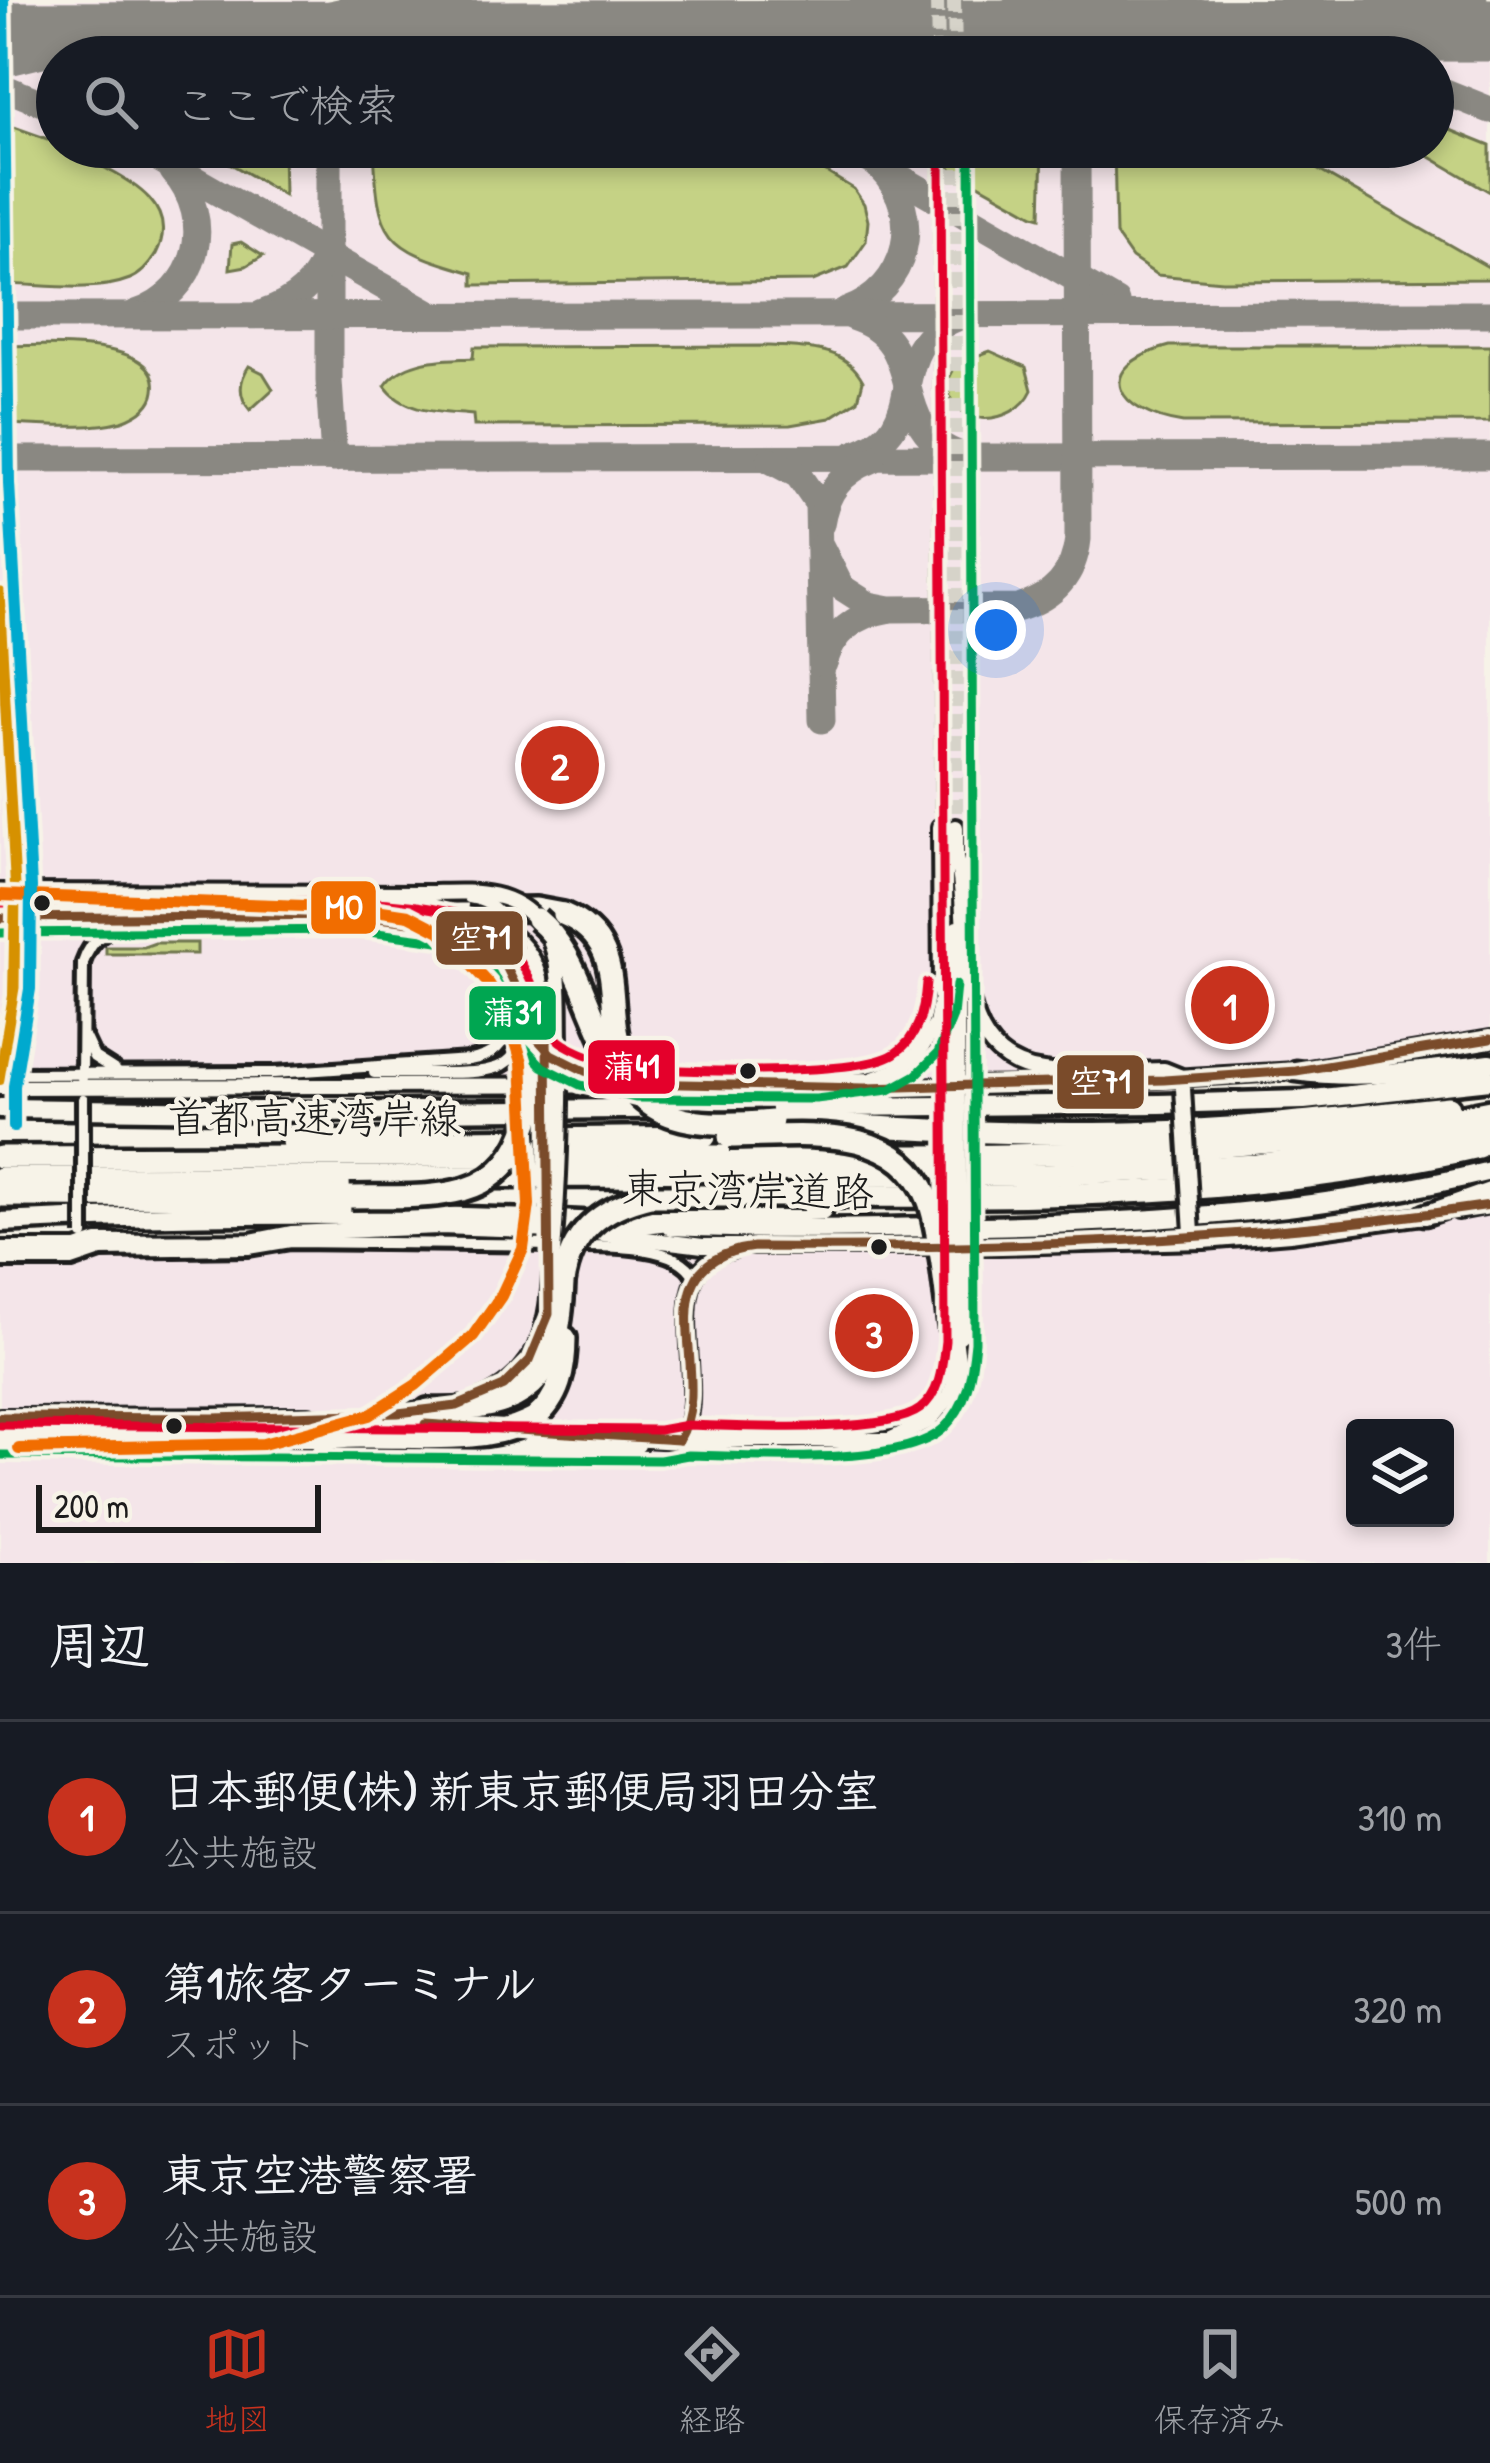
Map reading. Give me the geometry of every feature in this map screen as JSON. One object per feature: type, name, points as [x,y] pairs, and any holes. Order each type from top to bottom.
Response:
[{"type":"highway","points":[[424,902],[563,914],[586,927],[603,948],[612,977],[620,1052],[639,1085],[675,1108],[772,1121]]},
{"type":"highway","points":[[537,919],[561,946],[617,1071],[639,1098],[663,1114],[686,1121],[772,1121],[922,1131],[1136,1132],[1328,1119],[1490,1099]]},
{"type":"highway","points":[[0,1196],[350,1197],[450,1193],[488,1180],[508,1163],[532,1110],[532,996]]},
{"type":"highway","points":[[1297,1071],[1406,1071],[1490,1063]]},
{"type":"highway","name":"東京湾岸道路","points":[[0,1108],[1048,1106],[1304,1100],[1490,1080]]},
{"type":"highway","points":[[0,1120],[126,1109]]},
{"type":"highway","points":[[747,1110],[919,1123],[1048,1122],[1136,1132]]},
{"type":"highway","name":"首都高速湾岸線","points":[[0,1157],[1088,1154],[1300,1140],[1396,1129],[1490,1111]]},
{"type":"highway","name":"首都高速湾岸線","points":[[0,1178],[1045,1175],[1258,1165],[1490,1131]]},
{"type":"highway","points":[[88,1157],[117,1149],[372,1139],[836,1138],[879,1147],[905,1164],[922,1185],[951,1263],[957,1380]]},
{"type":"highway","points":[[631,1224],[776,1209],[1043,1205],[1348,1173],[1490,1144]]},
{"type":"highway","name":"東京湾岸道路","points":[[0,1222],[98,1217],[432,1217],[919,1227],[1137,1221],[1293,1208],[1490,1171]]},
{"type":"highway","points":[[1425,1215],[1490,1192]]},
{"type":"highway","points":[[320,1440],[355,1435],[495,1434],[534,1419],[553,1399],[565,1354],[557,1278],[586,1228],[602,1214],[631,1201],[650,1196],[1114,1194]]},
{"type":"highway","points":[[428,1410],[494,1408],[520,1394],[552,1356],[562,1314]]},
{"type":"street","points":[[816,1084],[884,1076],[917,1055],[932,1034],[941,998],[948,827],[964,884],[968,994],[975,1019],[994,1048],[1036,1070],[1164,1070],[1180,1085],[1189,1235]]},
{"type":"street","points":[[951,1263],[956,858]]},
{"type":"street","points":[[0,892],[485,902],[507,921],[512,947],[510,1022],[501,1046],[487,1056],[353,1070]]},
{"type":"street","points":[[0,1417],[305,1417],[428,1410],[491,1394],[518,1375],[540,1343],[557,1278],[559,978],[554,952],[537,919],[506,897],[479,892],[355,915]]},
{"type":"street","points":[[424,902],[502,926],[530,952],[557,1278]]},
{"type":"street","points":[[0,918],[355,915],[449,927],[476,935],[500,954],[532,996],[532,1033],[551,1054],[585,1071],[636,1083]]},
{"type":"street","points":[[83,1241],[83,963],[101,932],[166,920]]},
{"type":"street","points":[[0,1074],[83,1087],[124,1074],[462,1072],[502,1066],[520,1045],[532,996]]},
{"type":"street","points":[[82,1033],[94,1057],[124,1074]]},
{"type":"street","points":[[0,1087],[636,1083],[866,1088],[1164,1080],[1180,1085],[1490,1039]]},
{"type":"street","points":[[0,1250],[83,1241],[250,1240],[291,1233],[365,1233],[411,1227],[588,1232],[698,1246],[1290,1234],[1490,1205]]},
{"type":"street","points":[[0,1262],[72,1262],[101,1251],[249,1249],[292,1242],[457,1242],[630,1247],[682,1261],[694,1276]]},
{"type":"street","points":[[0,1440],[588,1445],[679,1440],[688,1424],[694,1276],[713,1256],[754,1246]]},
{"type":"street","points":[[305,1417],[679,1440],[890,1440],[929,1421],[957,1380]]},
{"type":"shaded area","points":[[0,0],[1490,0],[1490,1051],[1316,1079],[1127,1093],[0,1098]]},
{"type":"shaded area","points":[[1490,1188],[1490,1563],[0,1563],[0,1238],[846,1238],[1111,1234],[1272,1225],[1401,1209]]},
{"type":"green space","points":[[0,122],[36,135],[36,168],[105,168],[138,189],[157,210],[162,238],[156,254],[130,279],[99,286],[0,284]]},
{"type":"green space","points":[[1454,131],[1490,146],[1490,192],[1449,168],[1454,168]]},
{"type":"green space","points":[[238,168],[283,168],[284,195]]},
{"type":"green space","points":[[376,168],[820,168],[854,189],[868,221],[866,241],[848,267],[813,281],[473,285],[473,273],[404,246],[384,221]]},
{"type":"green space","points":[[950,168],[1042,168],[1041,217]]},
{"type":"green space","points":[[1114,168],[1315,168],[1490,268],[1490,279],[1222,281],[1157,275],[1132,258],[1116,235]]},
{"type":"green space","points":[[241,242],[263,256],[230,269],[232,244]]},
{"type":"green space","points":[[66,345],[118,352],[138,360],[151,373],[153,397],[138,414],[108,424],[0,424],[0,346]]},
{"type":"green space","points":[[769,346],[822,351],[846,361],[863,381],[858,400],[830,418],[790,425],[474,426],[473,415],[413,407],[385,386],[413,365],[473,358],[474,347]]},
{"type":"green space","points":[[1170,346],[1490,346],[1490,422],[1183,423],[1160,418],[1128,400],[1121,377],[1128,365]]},
{"type":"green space","points":[[990,351],[1026,367],[1032,390],[1011,412],[997,417],[969,416],[950,397],[948,380],[957,363]]},
{"type":"green space","points":[[249,366],[263,373],[273,389],[250,410],[241,388]]},
{"type":"green space","points":[[197,943],[197,954],[106,954],[106,947]]},
{"type":"taxiway","points":[[246,32],[395,0]]},
{"type":"taxiway","points":[[859,32],[972,20],[1066,0]]},
{"type":"taxiway","points":[[1076,0],[1076,36]]},
{"type":"taxiway","points":[[1096,0],[1109,13],[1137,26]]},
{"type":"taxiway","points":[[1276,31],[1393,18],[1474,0]]},
{"type":"taxiway","points":[[351,3],[379,24],[422,32]]},
{"type":"taxiway","points":[[1003,31],[1018,36]]},
{"type":"taxiway","points":[[1110,31],[1189,36]]},
{"type":"taxiway","points":[[250,32],[268,36]]},
{"type":"taxiway","points":[[488,32],[510,36]]},
{"type":"taxiway","points":[[152,36],[173,33]]},
{"type":"taxiway","points":[[395,36],[406,34]]},
{"type":"taxiway","points":[[0,64],[36,55]]},
{"type":"taxiway","points":[[0,86],[36,101]]},
{"type":"taxiway","points":[[1454,95],[1490,110]]},
{"type":"taxiway","points":[[175,168],[430,313]]},
{"type":"taxiway","points":[[329,168],[329,381],[334,459]]},
{"type":"taxiway","points":[[846,311],[884,286],[904,249],[903,207],[880,168]]},
{"type":"taxiway","points":[[883,168],[1116,302]]},
{"type":"taxiway","points":[[821,547],[841,587],[869,605],[890,609],[1019,608],[1052,591],[1067,574],[1078,539],[1077,168]]},
{"type":"taxiway","points":[[136,313],[174,289],[194,252],[194,211],[173,171]]},
{"type":"taxiway","points":[[263,313],[303,290],[326,251]]},
{"type":"taxiway","points":[[0,316],[1490,314]]},
{"type":"taxiway","points":[[852,317],[877,329],[892,345],[922,426],[937,442],[961,455]]},
{"type":"taxiway","points":[[854,454],[879,442],[894,426],[919,349],[933,332],[957,318]]},
{"type":"taxiway","points":[[0,459],[1490,456]]},
{"type":"taxiway","points":[[770,460],[798,475],[818,504],[822,720]]},
{"type":"taxiway","points":[[821,524],[837,484],[872,460]]},
{"type":"taxiway","points":[[824,663],[847,627],[886,610]]},
{"type":"runway","points":[[0,33],[1490,30]]},
{"type":"tunnel","points":[[937,0],[938,36]]},
{"type":"tunnel","points":[[954,0],[955,36]]},
{"type":"tunnel","points":[[938,168],[940,827]]},
{"type":"tunnel","points":[[955,168],[956,827]]},
{"type":"transit line","points":[[3,0],[9,483],[31,886],[30,989],[14,1086],[14,1127]]},
{"type":"transit line","name":"蒲41","points":[[0,1425],[808,1427],[876,1423],[902,1417],[927,1402],[939,1378],[945,1341],[940,168]]},
{"type":"transit line","name":"蒲31","points":[[0,1455],[823,1457],[924,1441],[952,1419],[967,1388],[975,1342],[970,168]]},
{"type":"transit line","points":[[0,593],[16,886],[14,996],[0,1079]]},
{"type":"transit line","name":"MO","points":[[0,895],[362,908],[409,915],[440,931],[489,984],[508,1016],[522,1062],[529,1205],[523,1249],[501,1296],[473,1336],[416,1385],[369,1415],[263,1444],[19,1449]]},
{"type":"transit line","name":"蒲41","points":[[0,903],[350,901],[454,913],[485,925],[507,943],[558,1039],[591,1057],[641,1068],[772,1071],[875,1061],[894,1054],[915,1032],[926,983]]},
{"type":"transit line","name":"空71","points":[[0,918],[355,915],[449,927],[476,935],[500,954],[526,1007],[532,1033],[551,1054],[585,1071],[636,1083],[865,1088],[1164,1080],[1296,1071],[1490,1039]]},
{"type":"transit line","name":"蒲31","points":[[0,933],[354,930],[446,942],[469,949],[488,964],[512,1012],[519,1041],[542,1066],[580,1085],[636,1098],[816,1099],[889,1090],[916,1075],[938,1053],[953,1016],[956,985]]},
{"type":"transit line","name":"空71","points":[[0,1417],[398,1413],[457,1406],[504,1386],[530,1360],[549,1314],[547,1032]]},
{"type":"transit line","name":"空71","points":[[679,1440],[689,1414],[689,1298],[699,1274],[719,1257],[754,1247],[1031,1244],[1215,1235],[1490,1205]]},
{"type":"transit line","name":"空71","points":[[425,1424],[679,1440]]},
{"type":"place","name":"第1旅客ターミナル","points":[[560,765]]},
{"type":"place","name":"日本郵便(株) 新東京郵便局羽田分室","points":[[1230,1005]]},
{"type":"place","name":"東京空港警察署","points":[[874,1333]]}]
